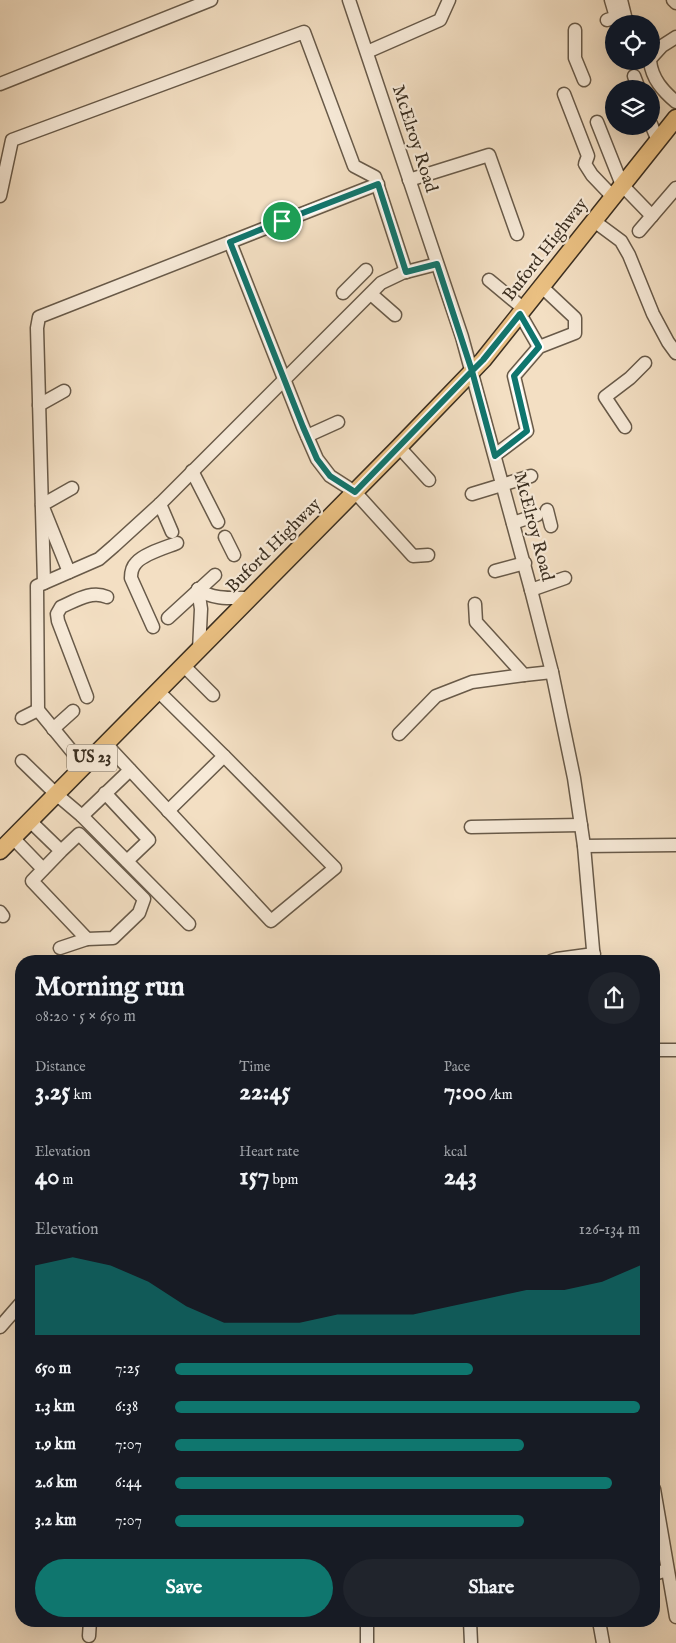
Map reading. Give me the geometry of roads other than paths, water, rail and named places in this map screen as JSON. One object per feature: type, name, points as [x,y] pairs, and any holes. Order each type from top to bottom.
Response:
[{"type":"main road","name":"Buford Highway","points":[[0,851],[400,447],[483,360],[676,118]]},
{"type":"street","points":[[0,84],[210,0]]},
{"type":"street","name":"McElroy Road","points":[[350,0],[472,371],[525,563],[552,672],[574,778],[584,846],[594,955]]},
{"type":"street","points":[[367,52],[440,20],[449,0]]},
{"type":"street","points":[[611,0],[616,15]]},
{"type":"street","points":[[618,15],[621,0]]},
{"type":"street","points":[[673,0],[676,3]]},
{"type":"street","points":[[575,30],[575,58],[584,80]]},
{"type":"street","points":[[0,196],[12,140],[304,32],[354,166],[376,176],[406,272]]},
{"type":"street","points":[[660,49],[676,37]]},
{"type":"street","points":[[651,70],[662,91],[676,102]]},
{"type":"street","points":[[634,76],[636,80]]},
{"type":"street","points":[[564,94],[588,156],[585,164],[592,175],[652,216]]},
{"type":"street","points":[[597,122],[618,191]]},
{"type":"street","points":[[656,135],[658,141]]},
{"type":"street","points":[[409,180],[489,154],[517,234]]},
{"type":"street","points":[[44,582],[37,328],[39,317],[378,184]]},
{"type":"street","points":[[639,231],[676,188]]},
{"type":"street","points":[[594,221],[621,241],[626,257],[653,314],[676,353]]},
{"type":"street","points":[[230,242],[317,459],[330,476],[355,492],[383,533],[412,556],[428,555]]},
{"type":"street","points":[[84,766],[38,710],[37,586],[99,559],[160,504],[381,283],[406,272],[437,264]]},
{"type":"street","points":[[343,293],[366,270]]},
{"type":"street","points":[[488,280],[522,311],[539,347]]},
{"type":"street","points":[[495,456],[527,431],[514,376],[539,347],[575,333],[575,318],[542,287]]},
{"type":"street","points":[[371,294],[394,315]]},
{"type":"street","points":[[625,427],[605,396],[630,378],[645,363]]},
{"type":"street","points":[[39,405],[64,391]]},
{"type":"street","points":[[307,436],[338,422]]},
{"type":"street","points":[[400,447],[429,480]]},
{"type":"street","points":[[192,471],[218,522]]},
{"type":"street","points":[[472,494],[531,476]]},
{"type":"street","points":[[42,505],[72,488]]},
{"type":"street","points":[[153,627],[131,578],[135,563],[175,538],[160,504]]},
{"type":"street","points":[[42,505],[69,572]]},
{"type":"street","points":[[513,523],[542,513],[551,526]]},
{"type":"street","points":[[225,537],[234,555]]},
{"type":"street","points":[[495,571],[525,563]]},
{"type":"street","points":[[168,618],[215,575]]},
{"type":"street","points":[[531,590],[564,578]]},
{"type":"street","points":[[198,589],[203,593],[214,596],[250,598]]},
{"type":"street","points":[[198,589],[201,609],[199,650]]},
{"type":"street","points":[[87,697],[57,614],[61,607],[91,595],[107,597]]},
{"type":"street","points":[[475,604],[476,622],[524,675]]},
{"type":"street","points":[[184,666],[213,695]]},
{"type":"street","points":[[399,734],[436,696],[454,688],[472,682],[552,672]]},
{"type":"street","points":[[106,744],[271,922],[334,868],[158,691]]},
{"type":"street","points":[[22,718],[38,710]]},
{"type":"street","points":[[54,729],[73,711]]},
{"type":"street","points":[[168,811],[224,756]]},
{"type":"street","points":[[22,761],[82,816],[189,924]]},
{"type":"street","points":[[82,816],[130,770]]},
{"type":"street","points":[[105,793],[149,840],[127,861]]},
{"type":"street","points":[[30,820],[61,851]]},
{"type":"street","points":[[471,827],[581,825]]},
{"type":"street","points":[[60,948],[87,939],[114,938],[139,914],[144,899],[79,834],[32,881],[87,939]]},
{"type":"street","points":[[13,838],[43,869]]},
{"type":"street","points":[[584,846],[676,845]]},
{"type":"street","points":[[660,1050],[676,1050]]},
{"type":"street","points":[[1,1322],[15,1309]]},
{"type":"street","points":[[660,1527],[676,1617]]},
{"type":"street","points":[[660,1572],[667,1570]]},
{"type":"street","points":[[89,1636],[90,1627]]},
{"type":"street","points":[[367,1627],[367,1643]]},
{"type":"street","points":[[470,1627],[471,1643]]},
{"type":"street","points":[[600,1627],[603,1643]]}]
